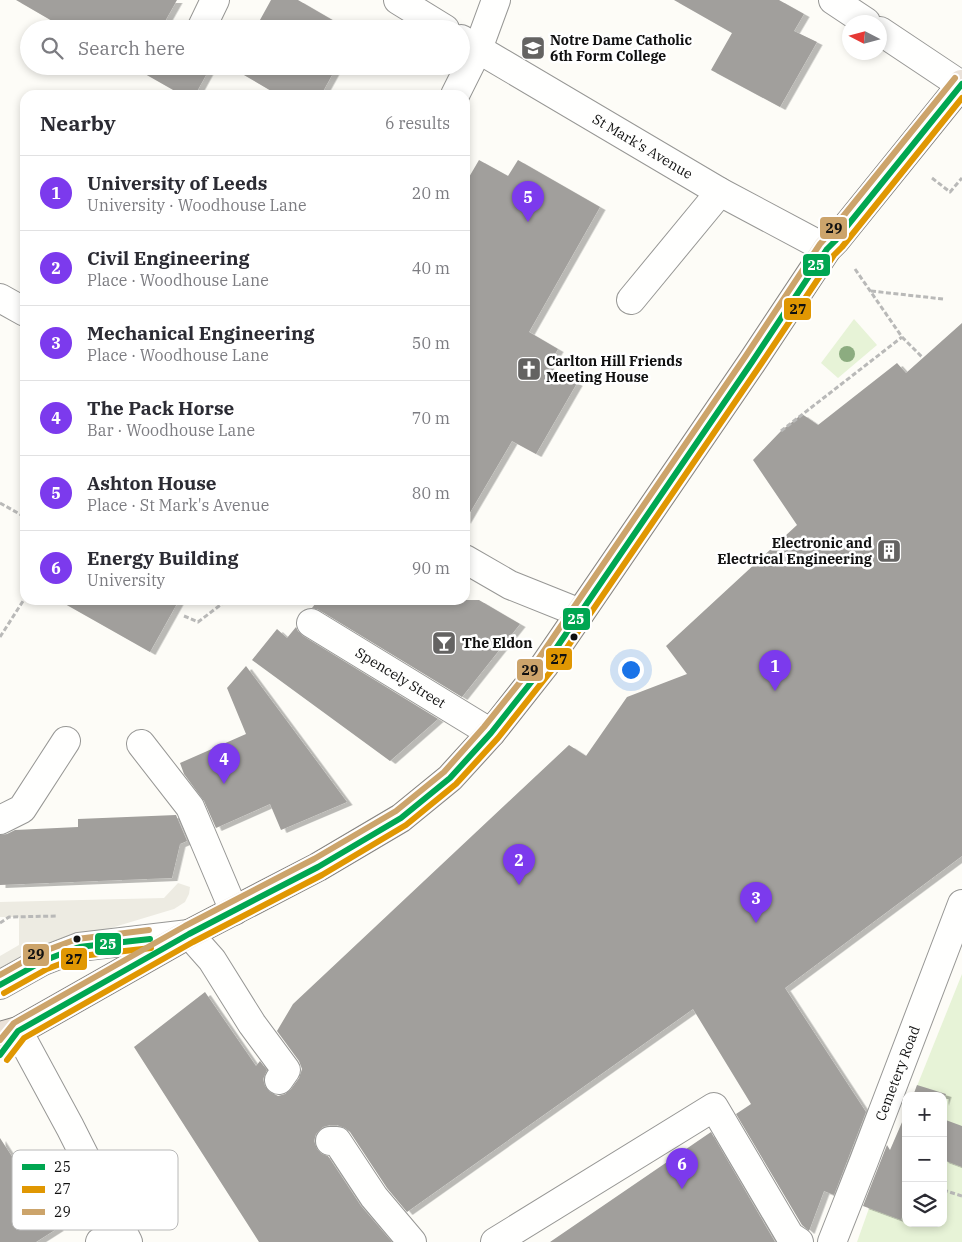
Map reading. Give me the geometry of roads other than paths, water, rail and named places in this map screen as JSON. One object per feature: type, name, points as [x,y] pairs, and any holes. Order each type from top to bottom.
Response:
[{"type":"highway","points":[[0,1055],[9,1034],[189,934],[318,867],[401,818],[450,778],[491,733],[544,666],[831,245],[961,85]]},
{"type":"street","points":[[205,20],[215,0]]},
{"type":"street","points":[[398,0],[430,20]]},
{"type":"street","points":[[470,44],[496,0]]},
{"type":"street","points":[[832,0],[855,15]]},
{"type":"street","points":[[887,36],[961,85]]},
{"type":"street","name":"St Mark's Avenue","points":[[470,44],[720,192],[831,245]]},
{"type":"street","points":[[456,90],[461,75]]},
{"type":"street","points":[[632,300],[720,192]]},
{"type":"street","points":[[0,298],[20,309]]},
{"type":"street","points":[[470,562],[510,585],[580,613]]},
{"type":"street","name":"Spencely Street","points":[[311,623],[491,733]]},
{"type":"street","points":[[0,820],[22,809],[66,741]]},
{"type":"street","points":[[141,744],[190,807],[234,911]]},
{"type":"street","name":"Cemetery Road","points":[[832,1242],[962,904]]},
{"type":"street","points":[[0,985],[43,961],[79,947],[189,934],[212,960],[252,1024],[286,1070],[279,1080]]},
{"type":"street","points":[[9,1034],[70,1127],[80,1150]]},
{"type":"street","points":[[495,1242],[714,1107],[790,1236],[799,1242]]},
{"type":"street","points":[[330,1141],[337,1141],[374,1197],[412,1242]]},
{"type":"place","name":"Notre Dame Catholic 6th Form College","points":[[533,48]]},
{"type":"place","name":"Ashton House","points":[[528,222]]},
{"type":"place","name":"Carlton Hill Friends Meeting House","points":[[529,369]]},
{"type":"place","name":"Electronic and Electrical Engineering","points":[[889,551]]},
{"type":"place","name":"The Eldon","points":[[444,643]]},
{"type":"place","name":"University of Leeds","points":[[775,691]]},
{"type":"place","name":"The Pack Horse","points":[[224,784]]},
{"type":"place","name":"Civil Engineering","points":[[519,885]]},
{"type":"place","name":"Mechanical Engineering","points":[[756,923]]},
{"type":"place","name":"Energy Building","points":[[682,1189]]}]
